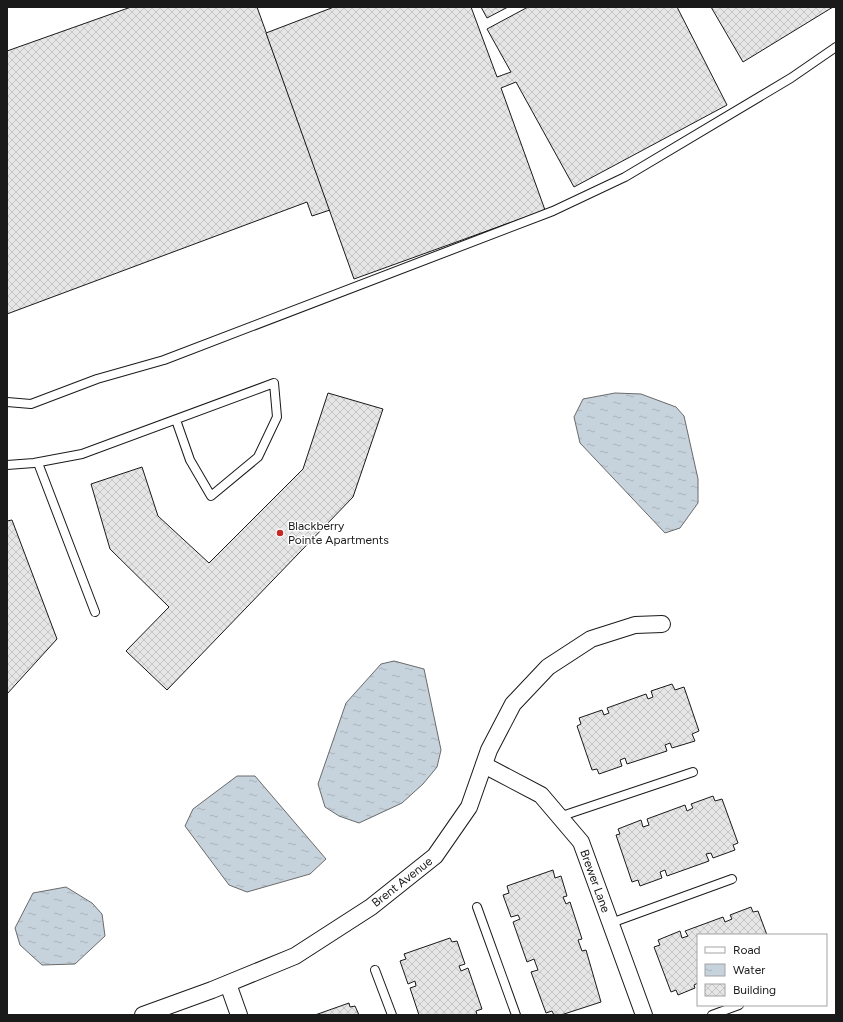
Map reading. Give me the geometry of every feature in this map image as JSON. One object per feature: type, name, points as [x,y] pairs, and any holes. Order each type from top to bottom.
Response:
[{"type":"street","name":"Brent Avenue","points":[[143,1015],[228,984],[295,956],[371,907],[435,856],[469,807],[489,750],[513,704],[548,667],[591,639],[635,625],[662,624]]},
{"type":"street","name":"Brewer Lane","points":[[484,765],[541,795],[580,842],[644,1015]]},
{"type":"street","points":[[228,984],[239,1015]]},
{"type":"lane","points":[[7,402],[31,404],[97,379],[164,360],[553,211],[625,177],[791,78],[836,47]]},
{"type":"lane","points":[[7,465],[38,463],[82,454],[274,383],[277,417],[258,457],[211,496],[190,460],[176,420]]},
{"type":"lane","points":[[38,463],[95,612]]},
{"type":"lane","points":[[559,817],[692,772]]},
{"type":"lane","points":[[610,923],[732,879]]},
{"type":"lane","points":[[477,907],[516,1015]]},
{"type":"lane","points":[[375,970],[392,1015]]},
{"type":"lane","points":[[712,1015],[736,1006]]},
{"type":"water","points":[[615,393],[641,394],[676,407],[684,416],[698,479],[698,503],[680,528],[665,533],[580,443],[574,417],[583,399]]},
{"type":"water","points":[[394,661],[424,669],[441,750],[437,767],[423,784],[402,803],[359,823],[339,816],[325,807],[318,784],[346,703],[381,664]]},
{"type":"water","points":[[237,776],[255,776],[326,859],[310,874],[247,892],[229,885],[185,826],[193,809]]},
{"type":"water","points":[[66,887],[92,903],[102,914],[105,936],[75,964],[42,965],[20,945],[15,928],[33,893]]},
{"type":"building","points":[[131,7],[257,7],[330,210],[312,216],[307,202],[7,314],[7,51]]},
{"type":"building","points":[[334,7],[471,7],[497,77],[511,72],[487,29],[528,7],[677,7],[727,105],[574,187],[516,82],[501,88],[545,210],[354,279],[266,33]]},
{"type":"building","points":[[481,7],[508,7],[487,18]]},
{"type":"building","points":[[711,7],[833,7],[743,62]]},
{"type":"building","name":"Blackberry Pointe Apartments","points":[[328,393],[383,409],[353,497],[167,690],[126,651],[169,607],[110,549],[91,484],[142,467],[158,516],[209,563],[303,469]]},
{"type":"building","points":[[12,520],[57,639],[7,694],[7,521]]},
{"type":"building","points":[[672,684],[675,690],[684,687],[699,731],[692,734],[695,741],[672,748],[670,743],[665,745],[667,751],[627,764],[625,758],[620,760],[622,766],[599,774],[597,769],[592,770],[577,726],[581,724],[579,718],[602,710],[604,715],[609,713],[607,708],[646,694],[648,699],[653,697],[651,691]]},
{"type":"building","points":[[713,796],[715,801],[722,799],[738,843],[733,845],[735,850],[713,858],[711,853],[706,854],[709,861],[667,876],[665,870],[660,872],[662,878],[640,886],[638,880],[632,882],[616,835],[620,834],[618,829],[641,820],[643,827],[649,825],[647,819],[685,805],[687,811],[693,808],[691,804]]},
{"type":"building","points":[[553,870],[555,878],[561,876],[567,896],[563,897],[566,904],[570,902],[582,939],[578,940],[582,951],[586,950],[601,1002],[561,1015],[554,1015],[552,1011],[546,1013],[531,972],[538,970],[534,959],[527,962],[513,922],[520,919],[518,915],[511,917],[503,895],[509,893],[507,886]]},
{"type":"building","points":[[751,907],[753,912],[758,911],[767,934],[697,934],[697,984],[694,985],[695,988],[678,995],[676,990],[671,992],[654,947],[660,945],[658,940],[680,931],[682,938],[688,936],[685,931],[723,917],[725,922],[732,919],[730,915]]},
{"type":"building","points":[[450,938],[452,942],[457,941],[465,964],[459,966],[461,971],[468,968],[482,1009],[476,1011],[477,1015],[419,1015],[410,988],[416,986],[415,981],[408,984],[400,961],[406,959],[404,954]]},
{"type":"building","points":[[349,1003],[350,1007],[355,1006],[359,1015],[315,1015]]},
{"type":"place","name":"Blackberry Pointe Apartments","points":[[280,533]]}]
